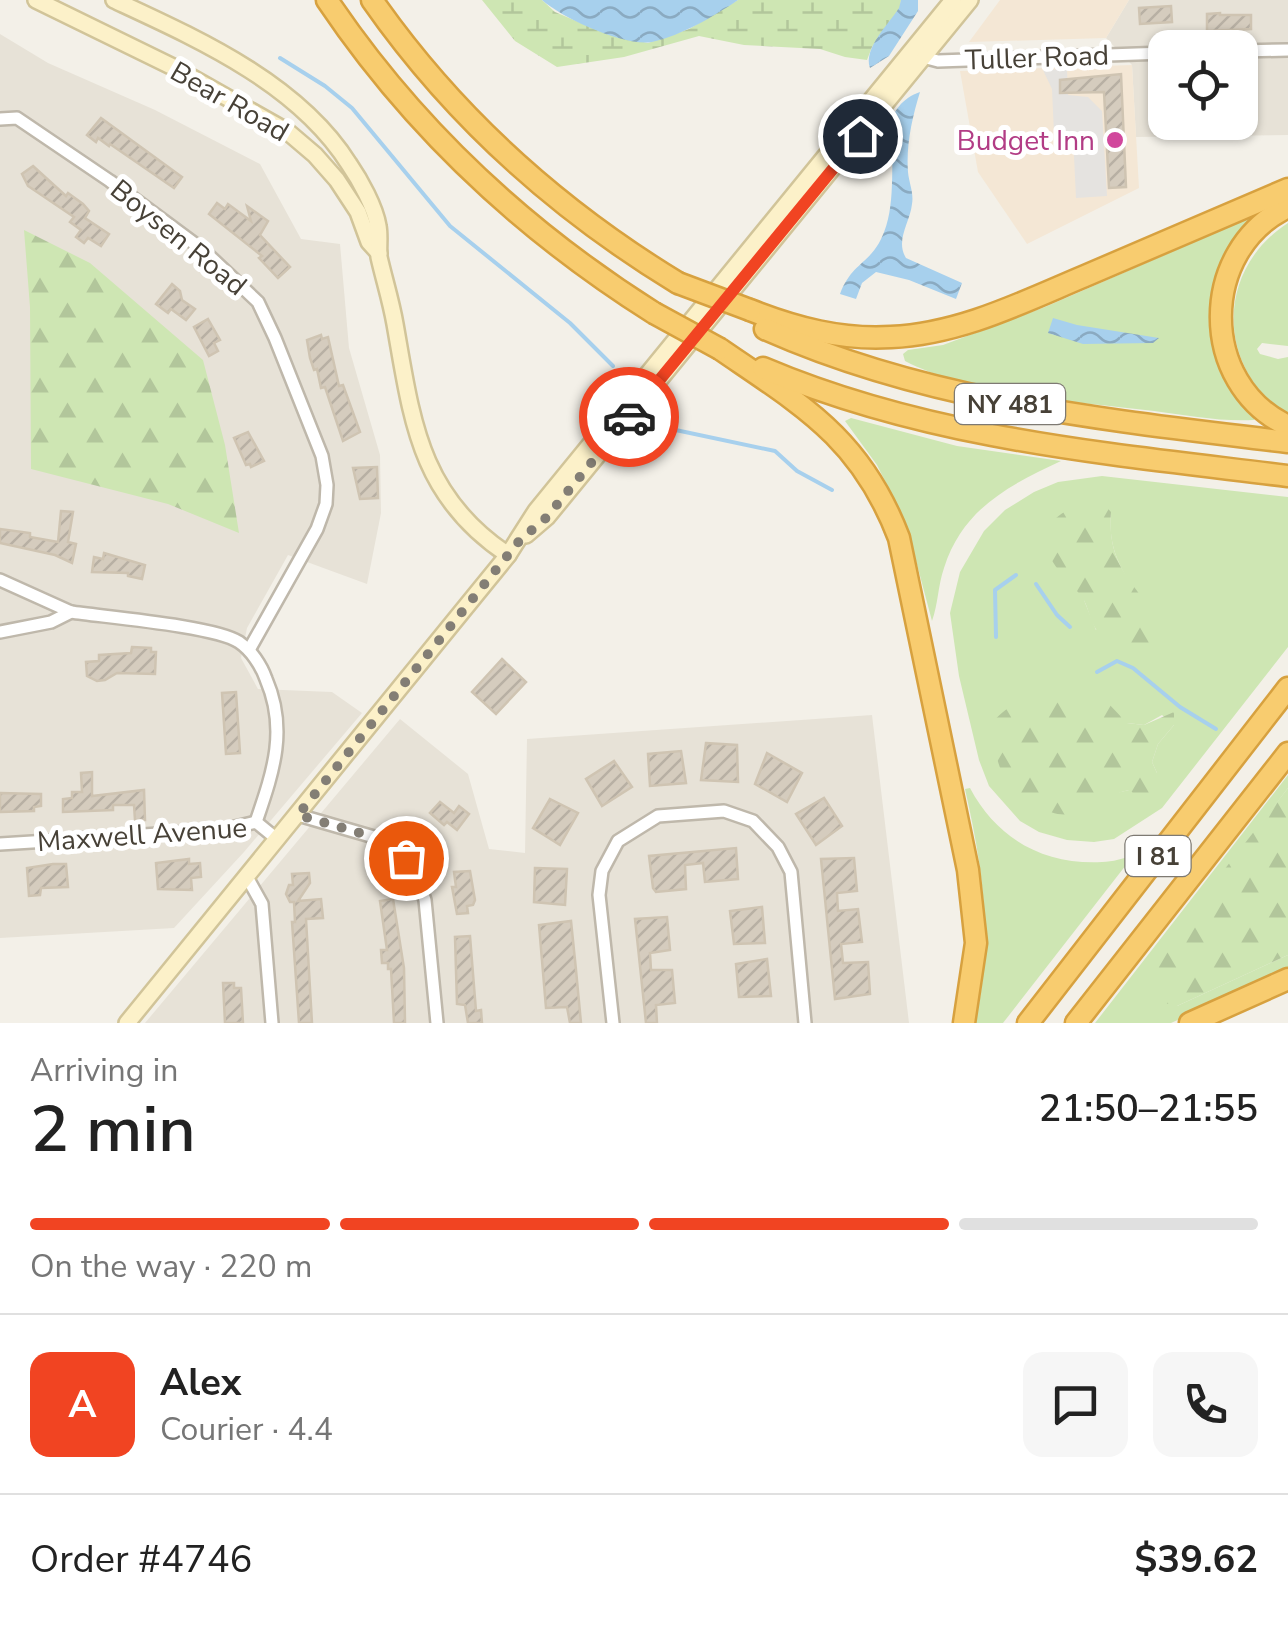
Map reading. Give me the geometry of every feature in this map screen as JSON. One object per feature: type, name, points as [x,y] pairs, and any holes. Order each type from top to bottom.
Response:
[{"type":"highway","name":"NY 481","points":[[327,0],[398,94],[464,166],[556,246],[654,313],[720,349],[832,395],[951,428],[1288,476]]},
{"type":"highway","name":"NY 481","points":[[372,0],[456,104],[514,162],[598,232],[678,283],[846,362],[936,389],[1059,413],[1288,442]]},
{"type":"highway","points":[[747,315],[842,336],[893,337],[944,330],[1013,306],[1288,190]]},
{"type":"highway","points":[[1288,206],[1266,220],[1240,248],[1227,274],[1220,318],[1222,346],[1241,386],[1262,410],[1288,426]]},
{"type":"highway","points":[[720,349],[801,404],[844,441],[872,478],[899,538],[968,870],[976,943],[964,1023]]},
{"type":"highway","name":"I 81","points":[[1028,1023],[1288,688]]},
{"type":"highway","name":"I 81","points":[[1076,1023],[1288,752]]},
{"type":"highway","points":[[1190,1023],[1288,979]]},
{"type":"street","name":"Bear Road","points":[[36,0],[173,67],[288,132],[336,180],[378,253]]},
{"type":"street","name":"Bear Road","points":[[114,0],[248,70],[306,112],[351,167],[378,226],[378,253],[394,319],[407,401],[430,469],[454,504],[508,555]]},
{"type":"street","points":[[127,1023],[520,540],[546,518],[917,55],[954,0]]},
{"type":"street","points":[[917,55],[970,0]]},
{"type":"street","points":[[1258,51],[1288,50]]},
{"type":"street","name":"Tuller Road","points":[[917,55],[938,61],[1148,54]]},
{"type":"street","name":"Boysen Road","points":[[0,119],[17,118],[204,250],[258,302],[275,338],[322,456],[326,504],[318,529],[249,650]]},
{"type":"street","points":[[0,580],[70,612],[203,631],[229,637],[249,650],[274,696],[280,727],[272,775],[256,822]]},
{"type":"street","points":[[0,632],[51,622],[70,612]]},
{"type":"street","points":[[613,1023],[599,895],[602,871],[618,841],[658,816],[724,811],[753,821],[778,848],[790,872],[805,1023]]},
{"type":"street","points":[[298,815],[374,837],[412,864],[426,900],[437,1023]]},
{"type":"street","name":"Maxwell Avenue","points":[[0,844],[222,830],[256,822],[278,840]]},
{"type":"street","points":[[247,877],[262,904],[272,1023]]},
{"type":"shaded area","points":[[1000,0],[1129,0],[1106,38],[969,42]]},
{"type":"shaded area","points":[[1129,0],[1288,0],[1288,135],[1258,135],[1258,30],[1148,30],[1148,137],[1136,137],[1132,65],[1106,38]]},
{"type":"shaded area","points":[[0,34],[48,63],[155,110],[260,164],[301,239],[340,244],[349,348],[380,455],[381,513],[367,584],[288,555],[247,628],[241,658],[258,689],[332,692],[362,713],[174,928],[0,938]]},
{"type":"shaded area","points":[[1132,65],[1139,188],[1027,244],[978,172],[960,71]]},
{"type":"shaded area","points":[[1067,69],[1068,95],[1088,97],[1102,111],[1107,196],[1076,198],[1073,135],[1054,134],[1052,89],[1043,70]]},
{"type":"shaded area","points":[[872,715],[909,1023],[145,1023],[400,719],[468,774],[489,849],[525,853],[527,739]]},
{"type":"green space","points":[[482,0],[542,0],[555,12],[607,34],[648,43],[689,29],[738,0],[901,0],[900,8],[867,60],[820,49],[744,45],[699,36],[624,57],[557,67],[515,41]]},
{"type":"green space","points":[[1263,212],[1216,291],[1256,416],[1254,420],[1204,418],[1026,395],[961,382],[905,361],[903,354],[908,350],[943,345],[1045,307]]},
{"type":"green space","points":[[1288,223],[1288,346],[1262,343],[1257,349],[1260,354],[1278,359],[1288,357],[1288,416],[1264,396],[1247,372],[1237,346],[1234,319],[1237,292],[1247,266],[1264,243]]},
{"type":"green space","points":[[24,230],[90,263],[203,360],[225,445],[239,533],[168,504],[31,469],[30,307]]},
{"type":"green space","points":[[851,418],[957,446],[1061,461],[990,501],[963,529],[944,568],[932,621],[906,523],[877,465],[845,421]]},
{"type":"green space","points":[[1102,476],[1288,497],[1288,647],[1162,808],[1114,839],[1094,842],[1039,832],[1020,821],[989,786],[959,676],[950,613],[960,572],[984,531],[1005,510],[1058,482]],"holes":[[[1111,512],[1116,554],[1135,592],[1096,630],[1084,600]],[[1162,715],[1174,725],[1158,744],[1152,762],[1157,773],[1129,790],[1112,794],[1127,723],[1144,725]]]},
{"type":"green space","points":[[1099,499],[1111,512],[1115,553],[1148,606],[1161,638],[1146,653],[1127,660],[1097,631],[1084,600],[1055,566],[1045,541],[1047,531],[1059,516]]},
{"type":"green space","points":[[1070,696],[1107,702],[1127,723],[1144,725],[1174,712],[1174,725],[1158,744],[1152,762],[1157,773],[1168,775],[1167,788],[1157,799],[1141,799],[1129,790],[1086,810],[1062,814],[1039,807],[1008,782],[995,750],[993,722],[1019,703]]},
{"type":"green space","points":[[1288,775],[1288,788],[1229,866],[1177,1006],[1288,955],[1288,970],[1171,1023],[1095,1023]]},
{"type":"green space","points":[[970,788],[1008,835],[1042,853],[1081,862],[1133,856],[1003,1023],[975,1023],[985,935],[981,877],[965,789]]},
{"type":"green space","points":[[1288,788],[1288,955],[1177,1006],[1157,1001],[1150,994],[1149,966]]},
{"type":"water","points":[[542,0],[738,0],[686,30],[652,42],[640,42],[594,30]]},
{"type":"water","points":[[901,0],[918,0],[918,11],[889,56],[870,68],[873,44]]},
{"type":"water","points":[[920,92],[909,142],[912,200],[903,251],[906,258],[962,283],[956,299],[876,272],[862,283],[856,299],[840,294],[884,232],[892,193],[891,124],[906,99]]},
{"type":"water","points":[[1053,318],[1159,338],[1153,343],[1083,344],[1048,333]]},
{"type":"building","points":[[1171,6],[1172,22],[1140,24],[1139,8]]},
{"type":"building","points":[[1207,14],[1251,15],[1251,29],[1207,30]]},
{"type":"building","name":"Budget Inn","points":[[1121,74],[1126,187],[1109,188],[1104,92],[1060,93],[1060,80]]},
{"type":"building","points":[[101,118],[182,177],[174,188],[110,144],[98,138],[96,142],[87,135]]},
{"type":"building","points":[[33,166],[66,196],[68,193],[83,204],[89,211],[85,218],[109,234],[101,246],[88,238],[84,243],[76,237],[81,230],[70,222],[74,217],[28,186],[22,174]]},
{"type":"building","points":[[217,203],[225,209],[228,204],[251,221],[247,206],[268,221],[260,235],[290,267],[278,278],[259,258],[262,256],[209,214]]},
{"type":"building","points":[[172,284],[180,291],[182,300],[195,309],[186,320],[156,304]]},
{"type":"building","points":[[208,319],[220,340],[214,343],[218,351],[209,356],[194,327]]},
{"type":"building","points":[[321,335],[322,339],[328,337],[339,386],[343,385],[360,432],[343,441],[325,387],[321,388],[310,358],[307,340]]},
{"type":"building","points":[[248,432],[264,461],[251,467],[246,465],[234,438]]},
{"type":"building","points":[[377,467],[378,498],[360,499],[353,468]]},
{"type":"building","points":[[61,511],[73,512],[68,542],[76,544],[72,563],[55,555],[0,543],[0,529],[58,542]]},
{"type":"building","points":[[104,553],[145,565],[142,579],[128,573],[92,572],[94,557],[103,559]]},
{"type":"building","points":[[132,647],[156,652],[155,674],[117,673],[97,681],[87,676],[86,662],[99,661],[99,655],[131,653]]},
{"type":"building","points":[[502,659],[526,682],[496,714],[472,692]]},
{"type":"building","points":[[236,692],[240,753],[226,754],[222,693]]},
{"type":"building","points":[[706,743],[737,745],[738,782],[701,780]]},
{"type":"building","points":[[681,751],[686,783],[650,786],[648,754]]},
{"type":"building","points":[[767,753],[802,773],[787,802],[755,784]]},
{"type":"building","points":[[614,761],[632,787],[602,806],[586,779]]},
{"type":"building","points":[[92,772],[92,796],[144,790],[145,820],[135,820],[134,805],[63,812],[63,799],[72,798],[72,792],[82,792],[81,773]]},
{"type":"building","points":[[0,793],[41,794],[41,806],[34,807],[34,811],[0,812]]},
{"type":"building","points":[[824,798],[842,826],[816,845],[796,814]]},
{"type":"building","points":[[550,799],[578,813],[560,845],[533,828]]},
{"type":"building","points":[[440,802],[454,813],[459,806],[469,814],[457,830],[430,813]]},
{"type":"building","points":[[736,848],[738,879],[705,882],[703,863],[685,865],[686,889],[656,892],[653,888],[649,856]]},
{"type":"building","points":[[854,858],[857,891],[837,893],[838,911],[858,909],[862,942],[841,944],[843,963],[868,962],[870,994],[835,999],[821,859]]},
{"type":"building","points":[[189,859],[189,864],[200,863],[201,877],[191,878],[192,890],[158,889],[156,863]]},
{"type":"building","points":[[66,864],[68,887],[41,888],[40,895],[29,896],[27,868]]},
{"type":"building","points":[[535,868],[567,869],[565,905],[534,902]]},
{"type":"building","points":[[470,871],[475,900],[467,906],[468,913],[457,914],[452,887],[456,887],[454,872]]},
{"type":"building","points":[[309,873],[310,883],[298,901],[321,899],[323,918],[306,919],[312,1023],[299,1023],[294,902],[286,894],[289,885],[293,885],[292,874]]},
{"type":"building","points":[[393,899],[404,968],[405,1023],[394,1023],[391,969],[388,963],[382,963],[381,950],[387,950],[380,901]]},
{"type":"building","points":[[762,907],[765,943],[734,944],[730,911]]},
{"type":"building","points":[[667,917],[670,950],[650,953],[651,970],[672,970],[675,1003],[656,1005],[657,1023],[646,1023],[635,919]]},
{"type":"building","points":[[571,921],[581,1023],[570,1023],[567,1007],[546,1008],[539,925]]},
{"type":"building","points":[[470,936],[476,1011],[481,1010],[482,1023],[468,1023],[465,1005],[457,1004],[455,937]]},
{"type":"building","points":[[767,959],[771,996],[739,997],[736,964]]},
{"type":"building","points":[[223,983],[241,988],[243,1023],[225,1023]]},
{"type":"waterway","points":[[280,58],[352,108],[450,226],[570,323],[613,366]]},
{"type":"waterway","points":[[658,407],[671,429],[775,451],[797,471],[832,490]]},
{"type":"waterway","points":[[996,637],[995,590],[1016,575]]},
{"type":"waterway","points":[[1036,584],[1070,627]]},
{"type":"waterway","points":[[1097,672],[1117,661],[1133,668],[1180,707],[1216,729]]},
{"type":"way so far","points":[[406,858],[374,837],[298,815],[520,540],[546,518],[629,417]]},
{"type":"place","name":"Budget Inn","points":[[1115,140]]},
{"type":"route","points":[[629,417],[860,136]]}]
